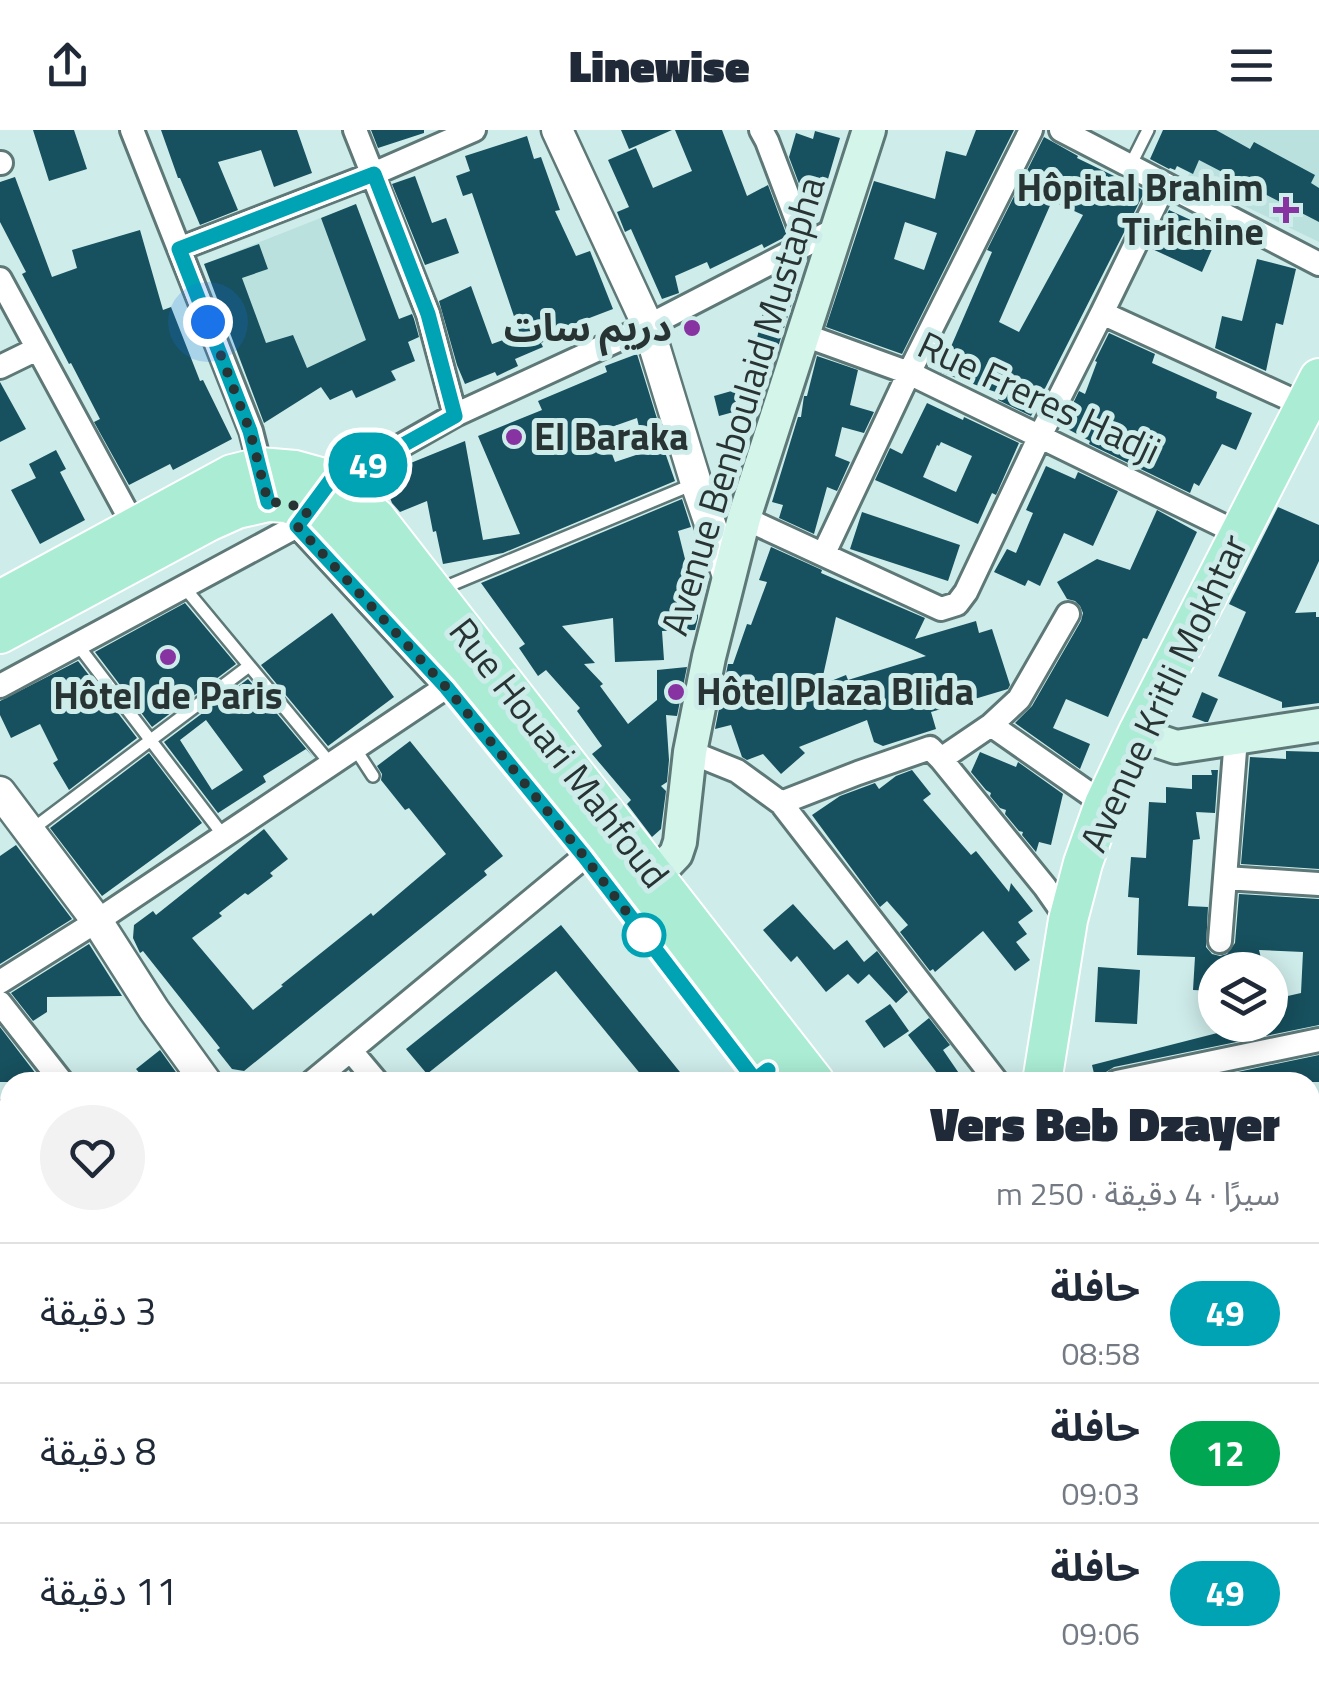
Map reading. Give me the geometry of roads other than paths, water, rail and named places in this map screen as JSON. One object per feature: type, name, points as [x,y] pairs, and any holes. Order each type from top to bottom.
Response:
[{"type":"main road","name":"Avenue Benboulaid Mustapha","points":[[638,893],[676,854],[680,842],[690,752],[728,576],[869,130]]},
{"type":"main road","name":"Avenue Kritli Mokhtar","points":[[1044,1072],[1068,920],[1104,804],[1240,534],[1314,399]]},
{"type":"main road","points":[[283,502],[295,470],[331,480]]},
{"type":"main road","points":[[0,600],[232,474],[283,502]]},
{"type":"main road","name":"Rue Houari Mahfoud","points":[[331,480],[376,518],[434,592],[465,675]]},
{"type":"main road","points":[[0,634],[208,522],[237,509],[283,502]]},
{"type":"main road","name":"Rue Houari Mahfoud","points":[[283,502],[322,517],[359,552],[465,675],[638,893],[759,1072]]},
{"type":"main road","points":[[1138,734],[1176,748],[1319,725]]},
{"type":"main road","name":"Rue Houari Mahfoud","points":[[638,893],[806,1072]]},
{"type":"street","points":[[132,130],[250,431],[283,502]]},
{"type":"street","points":[[355,130],[428,314],[455,416]]},
{"type":"street","points":[[179,249],[374,174],[474,130]]},
{"type":"street","points":[[556,130],[648,326],[728,576]]},
{"type":"street","points":[[760,130],[806,244]]},
{"type":"street","points":[[824,553],[1030,130]]},
{"type":"street","points":[[1061,130],[1319,264]]},
{"type":"street","points":[[744,518],[941,608],[957,604],[1165,184]]},
{"type":"street","points":[[0,686],[184,587],[283,502],[360,469],[455,416],[648,326],[838,228]]},
{"type":"street","points":[[0,280],[134,526]]},
{"type":"street","points":[[1102,313],[1314,399]]},
{"type":"street","name":"Rue Freres Hadji","points":[[804,335],[910,374],[1240,534]]},
{"type":"street","points":[[0,367],[36,349]]},
{"type":"street","points":[[941,759],[991,725],[1019,699],[1068,614]]},
{"type":"street","points":[[0,982],[465,675],[584,856],[638,893]]},
{"type":"street","points":[[991,725],[1104,804]]},
{"type":"street","points":[[1220,940],[1236,738]]},
{"type":"street","points":[[782,804],[858,772],[930,748],[1068,920]]},
{"type":"street","points":[[690,752],[737,771],[782,804],[988,1072]]},
{"type":"street","points":[[0,792],[97,921],[147,1016],[197,1072]]},
{"type":"street","points":[[325,1072],[584,856]]},
{"type":"street","points":[[1226,878],[1319,884]]},
{"type":"street","points":[[0,1003],[54,1072]]},
{"type":"street","points":[[1165,1072],[1319,1040]]},
{"type":"street","points":[[351,1052],[368,1072]]},
{"type":"lane","points":[[1130,166],[1148,130]]},
{"type":"lane","points":[[434,592],[696,483]]},
{"type":"lane","points":[[184,587],[330,764]]},
{"type":"lane","points":[[77,644],[223,835]]},
{"type":"lane","points":[[30,831],[249,666]]},
{"type":"lane","points":[[354,747],[373,776]]},
{"type":"place","name":"Hôpital Brahim Tirichine","points":[[1286,210]]},
{"type":"place","name":"دريم سات","points":[[692,328]]},
{"type":"place","name":"El Baraka","points":[[514,437]]},
{"type":"place","name":"Hôtel de Paris","points":[[168,657]]},
{"type":"place","name":"Hôtel Plaza Blida","points":[[676,692]]}]
